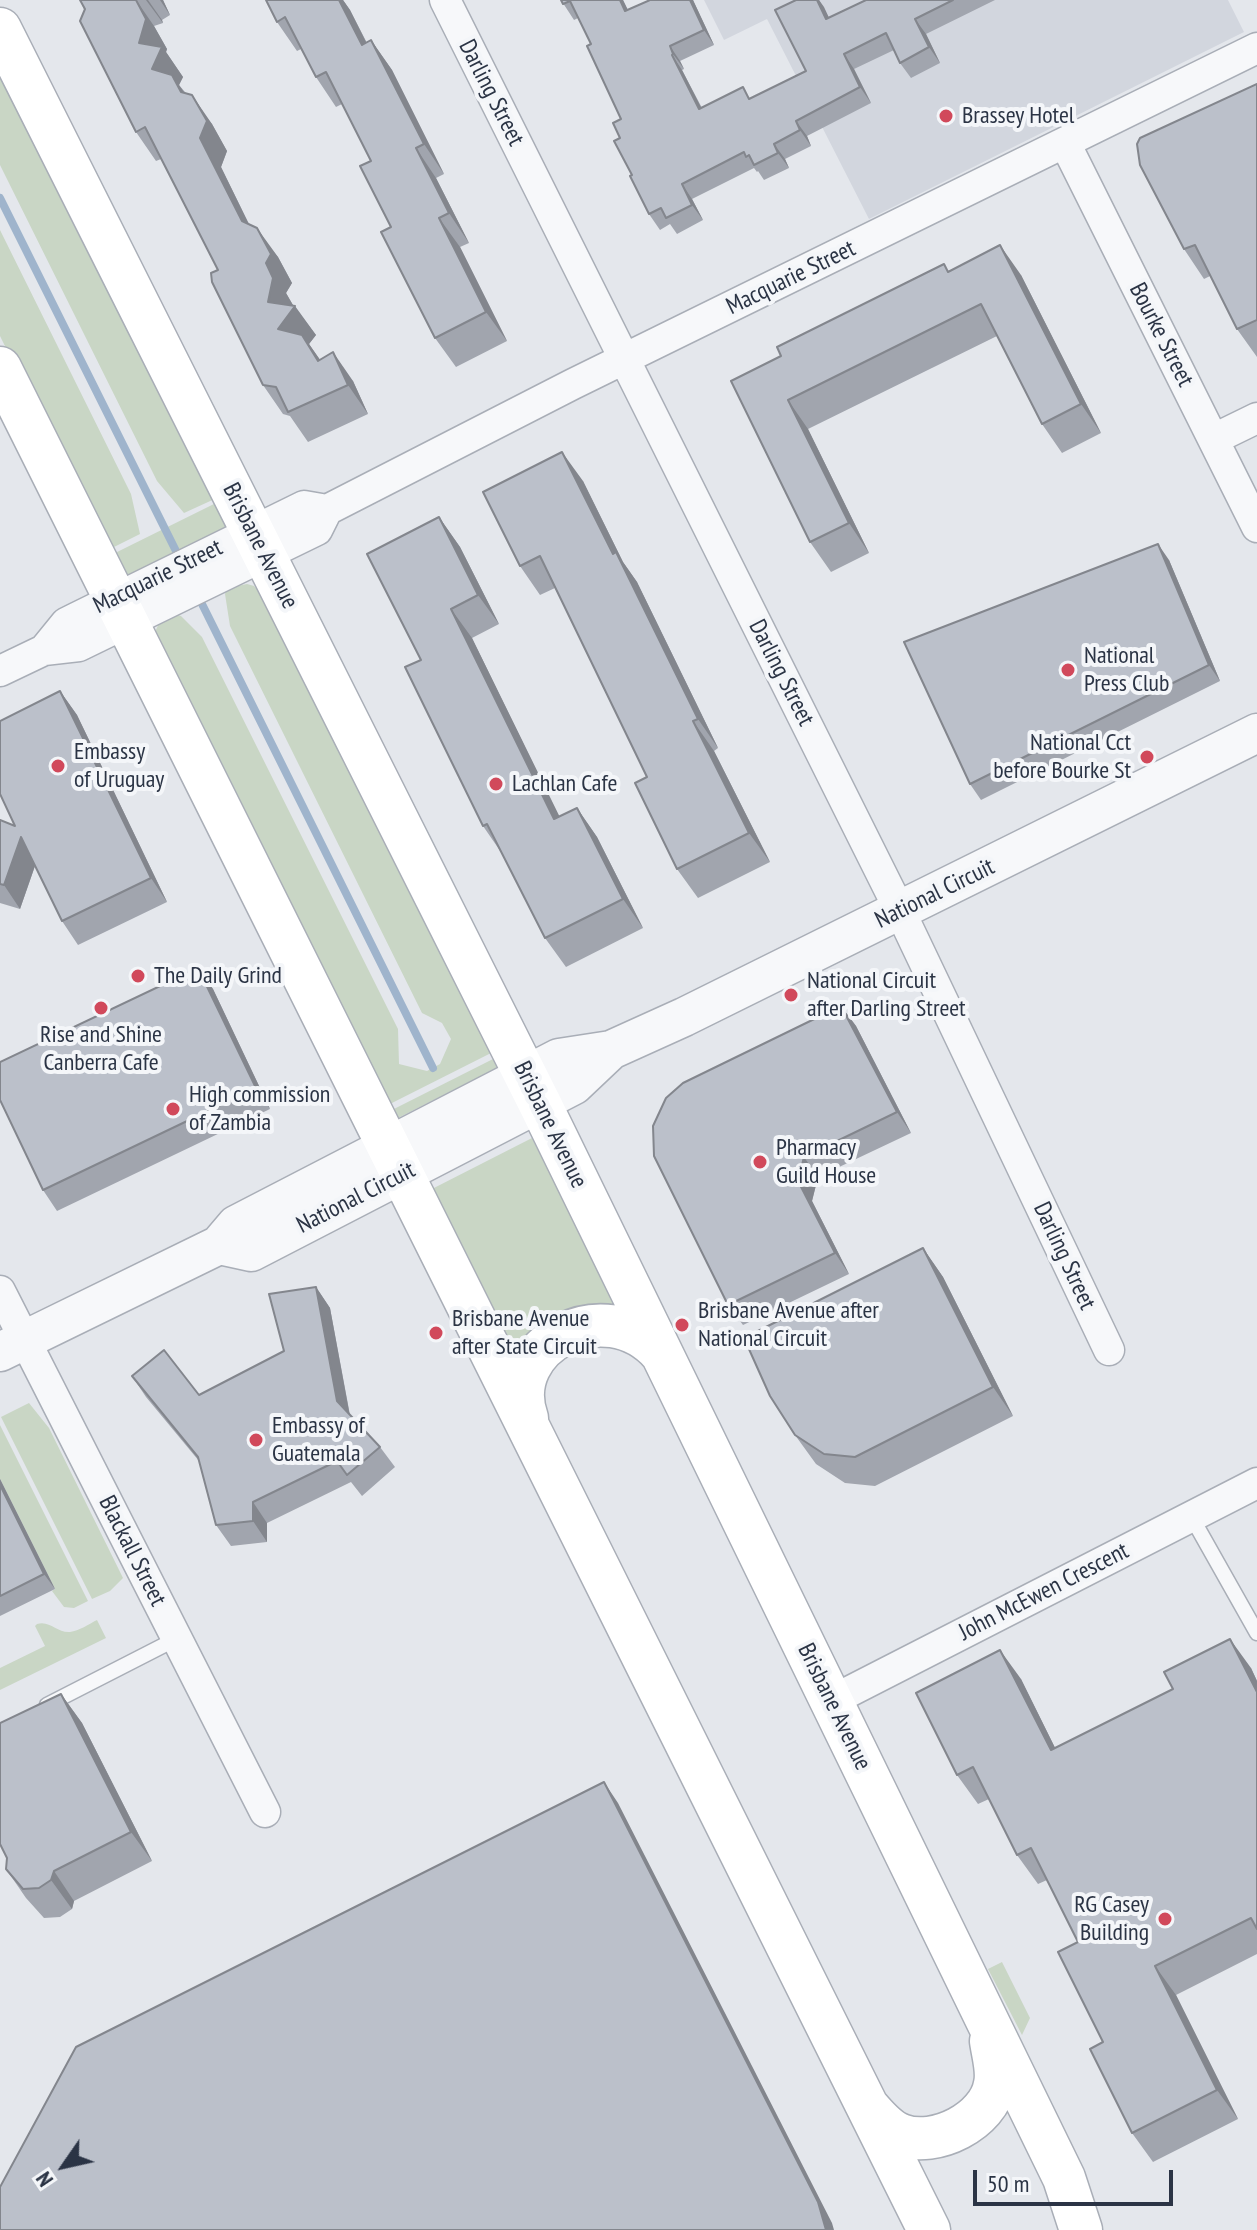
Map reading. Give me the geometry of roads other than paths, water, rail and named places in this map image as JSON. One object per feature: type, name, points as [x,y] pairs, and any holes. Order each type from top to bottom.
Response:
[{"type":"main road","name":"Brisbane Avenue","points":[[0,29],[532,1090],[1064,2178],[1081,2230]]},
{"type":"main road","points":[[0,368],[532,1431],[925,2226]]},
{"type":"main road","points":[[532,1431],[523,1407],[526,1381],[537,1357],[555,1339],[578,1327],[617,1326],[641,1335],[661,1353]]},
{"type":"main road","points":[[864,2102],[886,2126],[909,2137],[926,2138],[943,2134],[969,2121],[987,2103],[996,2082],[987,2020]]},
{"type":"main road","points":[[1064,2178],[1098,2230]]},
{"type":"street","name":"Darling Street","points":[[445,0],[900,911],[1109,1350]]},
{"type":"street","name":"Macquarie Street","points":[[0,671],[44,650],[79,646],[121,611],[258,544],[304,506],[327,510],[624,359],[1257,48]]},
{"type":"street","name":"Bourke Street","points":[[1065,143],[1257,527]]},
{"type":"street","points":[[1214,439],[1257,418]]},
{"type":"street","name":"National Circuit","points":[[12,1346],[219,1245],[236,1225],[396,1160],[532,1090],[559,1058],[611,1050],[777,973],[1257,733]]},
{"type":"street","name":"Blackall Street","points":[[0,1291],[12,1346],[176,1639],[265,1812]]},
{"type":"street","name":"John McEwen Crescent","points":[[831,1701],[1257,1483]]},
{"type":"lane","points":[[1191,1516],[1257,1633]]},
{"type":"lane","points":[[27,1715],[176,1639]]},
{"type":"waterway","points":[[0,198],[180,559]]},
{"type":"waterway","points":[[198,596],[433,1068]]},
{"type":"place","name":"Brassey Hotel","points":[[946,116]]},
{"type":"place","name":"National Press Club","points":[[1068,670]]},
{"type":"place","name":"National Cct before Bourke St","points":[[1147,757]]},
{"type":"place","name":"Embassy of Uruguay","points":[[58,766]]},
{"type":"place","name":"Lachlan Cafe","points":[[496,784]]},
{"type":"place","name":"The Daily Grind","points":[[138,976]]},
{"type":"place","name":"National Circuit after Darling Street","points":[[791,995]]},
{"type":"place","name":"Rise and Shine Canberra Cafe","points":[[101,1008]]},
{"type":"place","name":"High commission of Zambia","points":[[173,1109]]},
{"type":"place","name":"Pharmacy Guild House","points":[[760,1162]]},
{"type":"place","name":"Brisbane Avenue after National Circuit","points":[[682,1325]]},
{"type":"place","name":"Brisbane Avenue after State Circuit","points":[[436,1333]]},
{"type":"place","name":"Embassy of Guatemala","points":[[256,1440]]},
{"type":"place","name":"RG Casey Building","points":[[1165,1919]]}]
